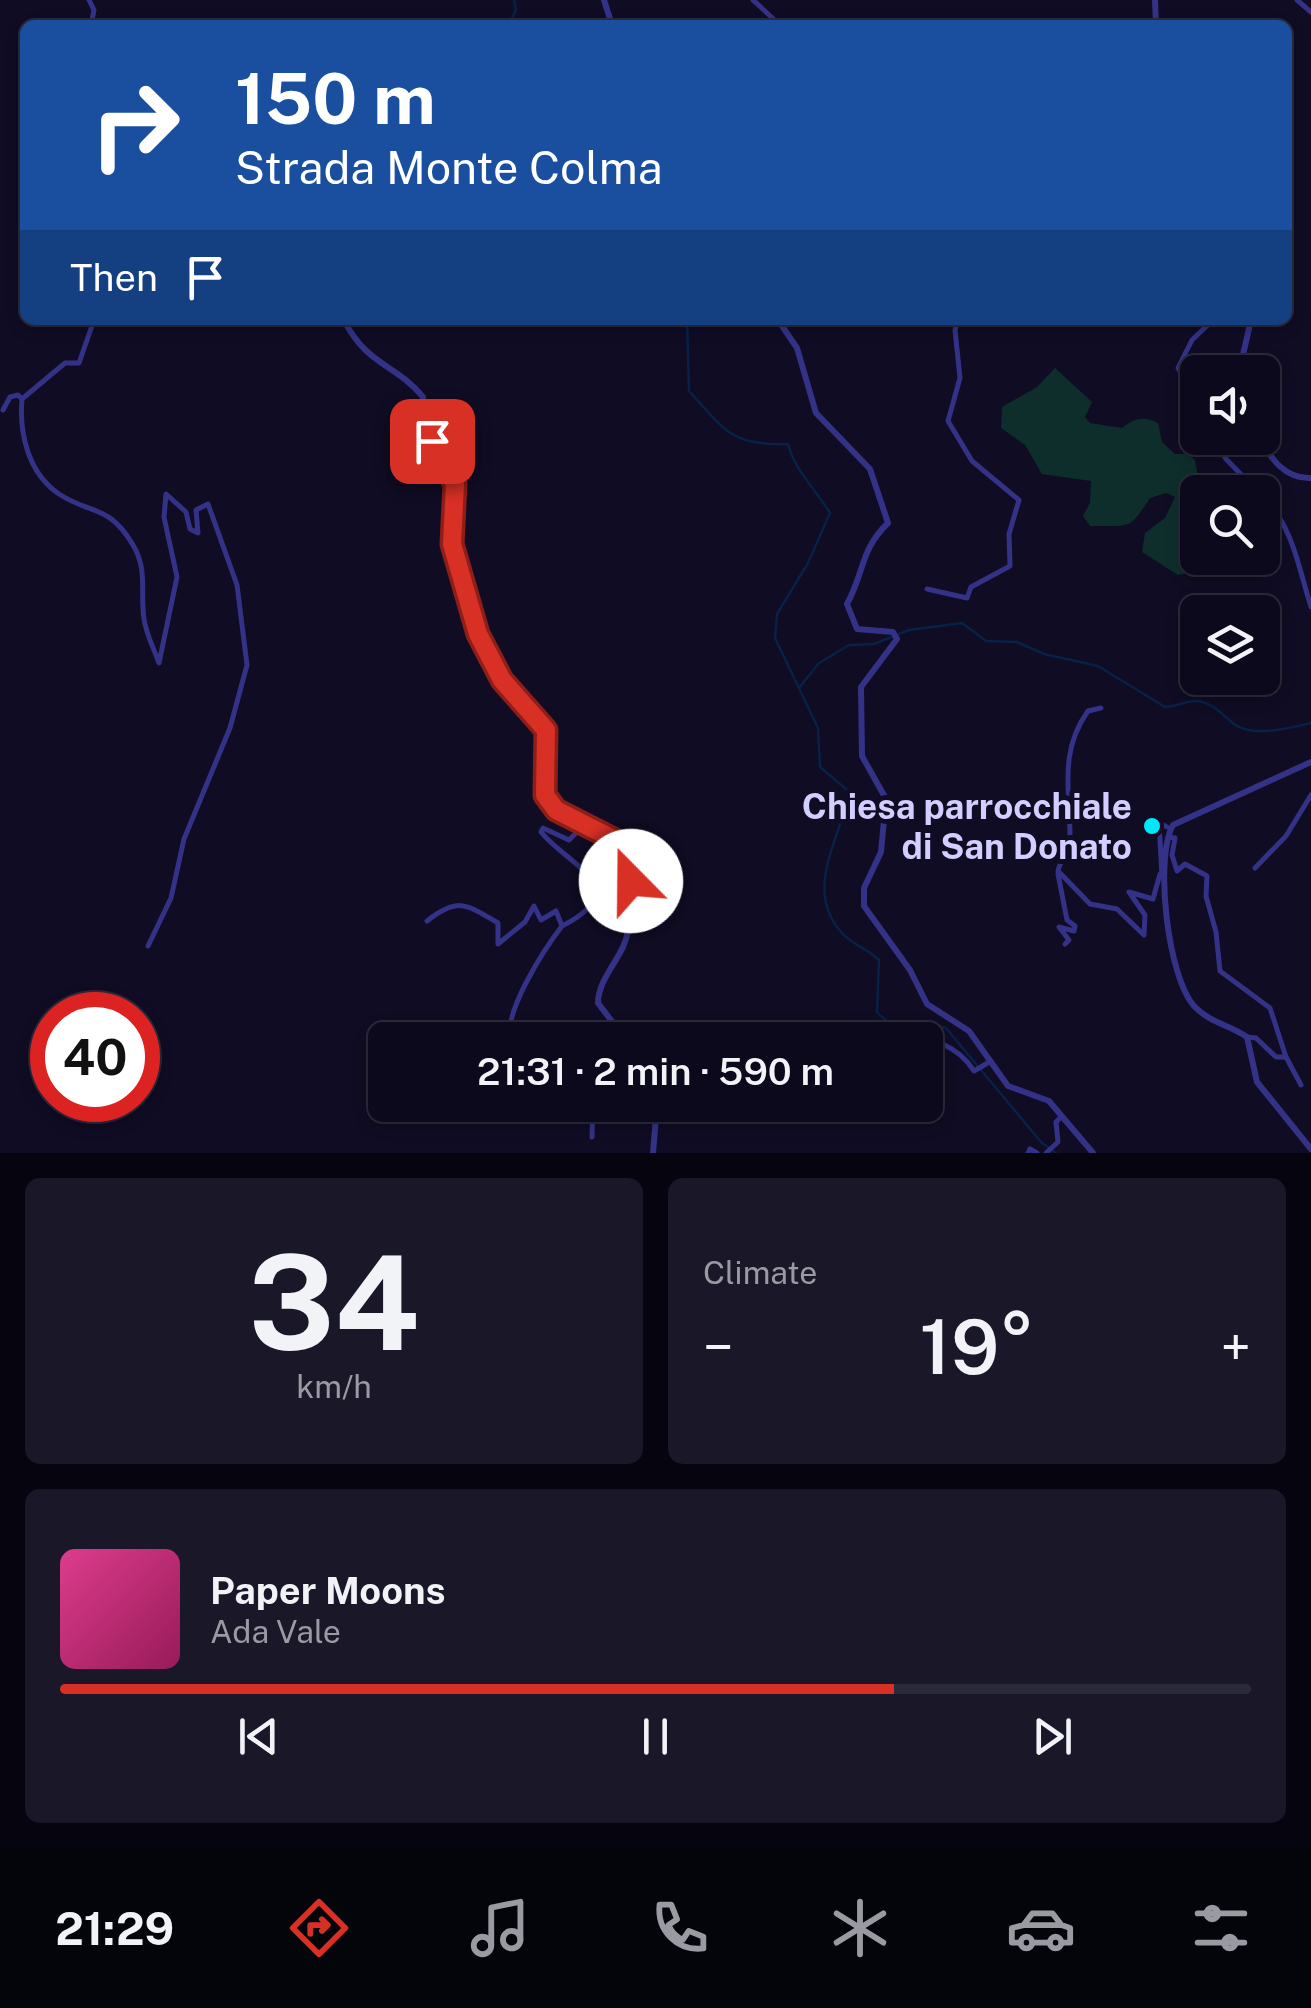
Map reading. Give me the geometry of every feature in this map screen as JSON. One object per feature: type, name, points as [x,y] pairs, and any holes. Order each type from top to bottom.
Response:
[{"type":"street","points":[[753,0],[775,20]]},
{"type":"street","points":[[1297,0],[1311,12]]},
{"type":"street","points":[[92,325],[79,363],[65,363],[22,399],[19,434],[46,484],[61,496],[102,510],[134,547],[145,570],[144,623],[158,663],[177,577],[164,517],[166,494],[186,512],[190,529],[198,533],[196,510],[208,504],[239,594],[246,665],[230,728],[184,840],[171,898],[148,946]]},
{"type":"street","points":[[346,325],[354,344],[412,383],[423,397],[422,417],[455,484],[452,544],[478,634],[502,680],[546,730],[545,795],[556,810],[621,843],[630,865],[624,944],[598,995],[611,1022]]},
{"type":"street","points":[[781,325],[797,348],[816,413],[870,470],[888,523],[866,545],[860,581],[848,604],[851,624],[863,632],[895,635],[861,686],[862,756],[886,799],[881,852],[864,888],[864,906],[910,970],[927,1004],[969,1032],[1008,1086],[1042,1096],[1093,1153]]},
{"type":"street","points":[[928,589],[967,598],[972,587],[1010,566],[1009,534],[1019,500],[972,461],[948,422],[960,378],[956,325]]},
{"type":"street","points":[[1184,355],[1192,340],[1208,325]]},
{"type":"street","points":[[1244,355],[1250,325]]},
{"type":"street","points":[[3,410],[10,397],[18,395],[22,399]]},
{"type":"street","points":[[1224,455],[1242,475]]},
{"type":"street","points":[[1269,455],[1274,463],[1297,478],[1311,478]]},
{"type":"street","points":[[1280,519],[1296,552],[1311,607]]},
{"type":"street","points":[[1065,944],[1069,940],[1059,927],[1074,931],[1075,926],[1067,920],[1058,871],[1070,836],[1067,758],[1088,710],[1100,708]]},
{"type":"street","points":[[1058,871],[1090,904],[1117,909],[1144,935],[1145,915],[1129,892],[1153,899],[1162,876],[1168,837],[1176,823],[1311,762]]},
{"type":"street","points":[[1255,868],[1286,836],[1311,796]]},
{"type":"street","points":[[1167,827],[1159,823],[1164,904],[1184,992],[1212,1022],[1256,1038],[1276,1057],[1286,1057]]},
{"type":"street","points":[[509,1022],[533,978],[536,960],[562,926],[583,916],[594,886],[585,867],[557,852],[541,832],[543,828],[569,840],[580,828],[591,832],[597,828]]},
{"type":"street","points":[[1168,837],[1175,838],[1172,855],[1177,871],[1185,864],[1207,876],[1206,896],[1220,972],[1270,1008],[1300,1085]]},
{"type":"street","points":[[428,920],[449,906],[473,906],[498,923],[498,944],[526,922],[534,906],[542,920],[556,911],[562,926]]},
{"type":"street","points":[[1247,1037],[1257,1082],[1311,1149]]},
{"type":"street","points":[[943,1044],[978,1069],[991,1062]]},
{"type":"street","points":[[1049,1150],[1058,1142],[1056,1122],[1060,1114]]},
{"type":"street","points":[[592,1122],[592,1138]]},
{"type":"street","points":[[653,1153],[656,1122]]},
{"type":"street","points":[[1028,1153],[1030,1149],[1037,1153]]},
{"type":"green space","points":[[1055,368],[1092,402],[1085,417],[1090,423],[1122,428],[1139,419],[1153,421],[1158,423],[1162,442],[1175,454],[1189,455],[1195,460],[1198,475],[1180,475],[1180,575],[1142,552],[1145,533],[1165,518],[1175,497],[1166,493],[1150,498],[1127,524],[1090,526],[1083,516],[1090,503],[1091,481],[1042,474],[1025,445],[1001,428],[1002,407],[1037,387]]},
{"type":"waterway","points":[[511,20],[516,10],[514,0]]},
{"type":"waterway","points":[[687,325],[689,391],[722,426],[741,439],[788,444],[800,471],[830,513],[808,563],[777,614],[775,638],[818,728],[820,767],[846,789],[848,797],[827,865],[825,899],[830,916],[845,936],[879,960],[877,1012],[904,1028],[946,1028],[1041,1142],[1056,1153]]},
{"type":"waterway","points":[[799,688],[819,663],[849,645],[874,644],[909,630],[962,623],[986,641],[1017,642],[1044,654],[1098,666],[1165,707],[1191,701],[1206,703],[1234,724],[1251,730],[1272,731],[1311,723]]},
{"type":"place","name":"Chiesa parrocchiale di San Donato","points":[[1152,826]]},
{"type":"route","points":[[432,441],[455,484],[452,544],[478,634],[502,680],[546,730],[542,782],[545,795],[556,810],[621,843],[630,865],[631,881]]}]
